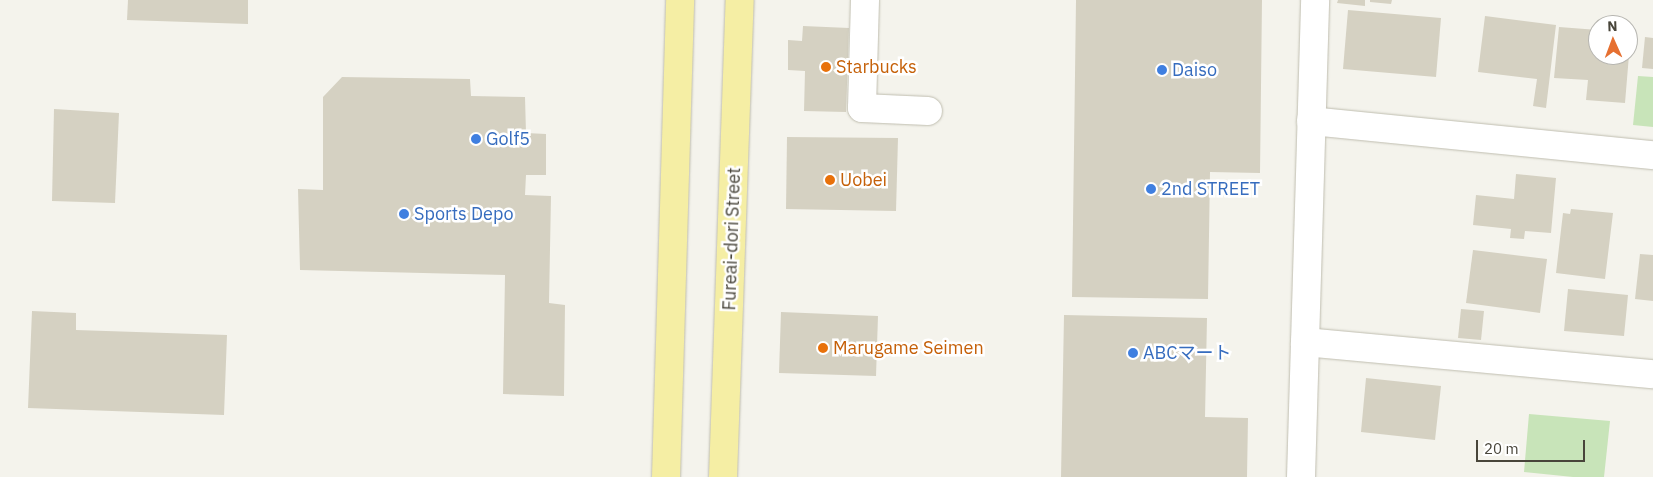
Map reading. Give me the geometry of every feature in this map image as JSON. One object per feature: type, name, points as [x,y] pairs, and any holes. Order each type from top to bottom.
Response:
[{"type":"main road","points":[[666,477],[680,0]]},
{"type":"main road","name":"Fureai-dori Street","points":[[723,477],[740,0]]},
{"type":"street","points":[[865,0],[862,108],[928,111]]},
{"type":"street","points":[[1301,477],[1315,0]]},
{"type":"street","points":[[1311,121],[1653,156]]},
{"type":"street","points":[[1306,342],[1653,374]]},
{"type":"green space","points":[[1638,76],[1653,77],[1653,127],[1633,125]]},
{"type":"green space","points":[[1529,414],[1610,421],[1604,477],[1573,477],[1524,472]]},
{"type":"building","points":[[128,0],[248,0],[248,24],[127,20]]},
{"type":"building","points":[[1076,0],[1262,0],[1260,173],[1210,172],[1208,299],[1072,297]]},
{"type":"building","points":[[1338,0],[1365,0],[1365,6],[1337,3]]},
{"type":"building","points":[[1370,0],[1392,0],[1391,4],[1370,2]]},
{"type":"building","points":[[1348,10],[1441,18],[1436,77],[1343,69]]},
{"type":"building","points":[[1485,16],[1556,25],[1546,108],[1533,106],[1537,79],[1478,72]]},
{"type":"building","points":[[803,26],[849,28],[846,112],[804,111],[805,71],[788,70],[788,40],[802,41]]},
{"type":"building","points":[[1559,27],[1588,29],[1588,65],[1628,65],[1625,103],[1586,100],[1588,80],[1554,78]]},
{"type":"building","points":[[1645,37],[1653,38],[1653,69],[1642,68]]},
{"type":"building","points":[[342,77],[470,79],[471,96],[525,97],[526,133],[546,134],[546,175],[526,175],[525,195],[551,196],[549,303],[565,305],[564,396],[503,394],[505,275],[300,270],[298,189],[323,190],[323,97]]},
{"type":"building","points":[[54,109],[119,113],[115,203],[52,201]]},
{"type":"building","points":[[787,137],[898,138],[896,211],[786,209]]},
{"type":"building","points":[[1516,174],[1556,178],[1551,233],[1525,231],[1524,239],[1510,238],[1511,229],[1473,225],[1476,195],[1514,199]]},
{"type":"building","points":[[1571,209],[1613,213],[1605,279],[1556,273],[1563,213],[1570,214]]},
{"type":"building","points":[[1473,250],[1547,259],[1540,313],[1466,303]]},
{"type":"building","points":[[1640,254],[1653,255],[1653,301],[1635,299]]},
{"type":"building","points":[[1568,289],[1628,295],[1624,336],[1564,331]]},
{"type":"building","points":[[1461,309],[1484,311],[1481,340],[1458,338]]},
{"type":"building","points":[[32,311],[76,313],[76,330],[227,335],[224,415],[28,408]]},
{"type":"building","points":[[781,312],[878,316],[876,376],[779,373]]},
{"type":"building","points":[[1064,315],[1207,318],[1205,417],[1248,418],[1247,477],[1061,477]]},
{"type":"building","points":[[1366,378],[1441,386],[1435,440],[1361,432]]},
{"type":"place","name":"Starbucks","points":[[826,67]]},
{"type":"place","name":"Daiso","points":[[1162,70]]},
{"type":"place","name":"Golf5","points":[[476,139]]},
{"type":"place","name":"Uobei","points":[[830,180]]},
{"type":"place","name":"2nd STREET","points":[[1151,189]]},
{"type":"place","name":"Sports Depo","points":[[404,214]]},
{"type":"place","name":"Marugame Seimen","points":[[823,348]]},
{"type":"place","name":"ABCマート","points":[[1133,353]]}]
